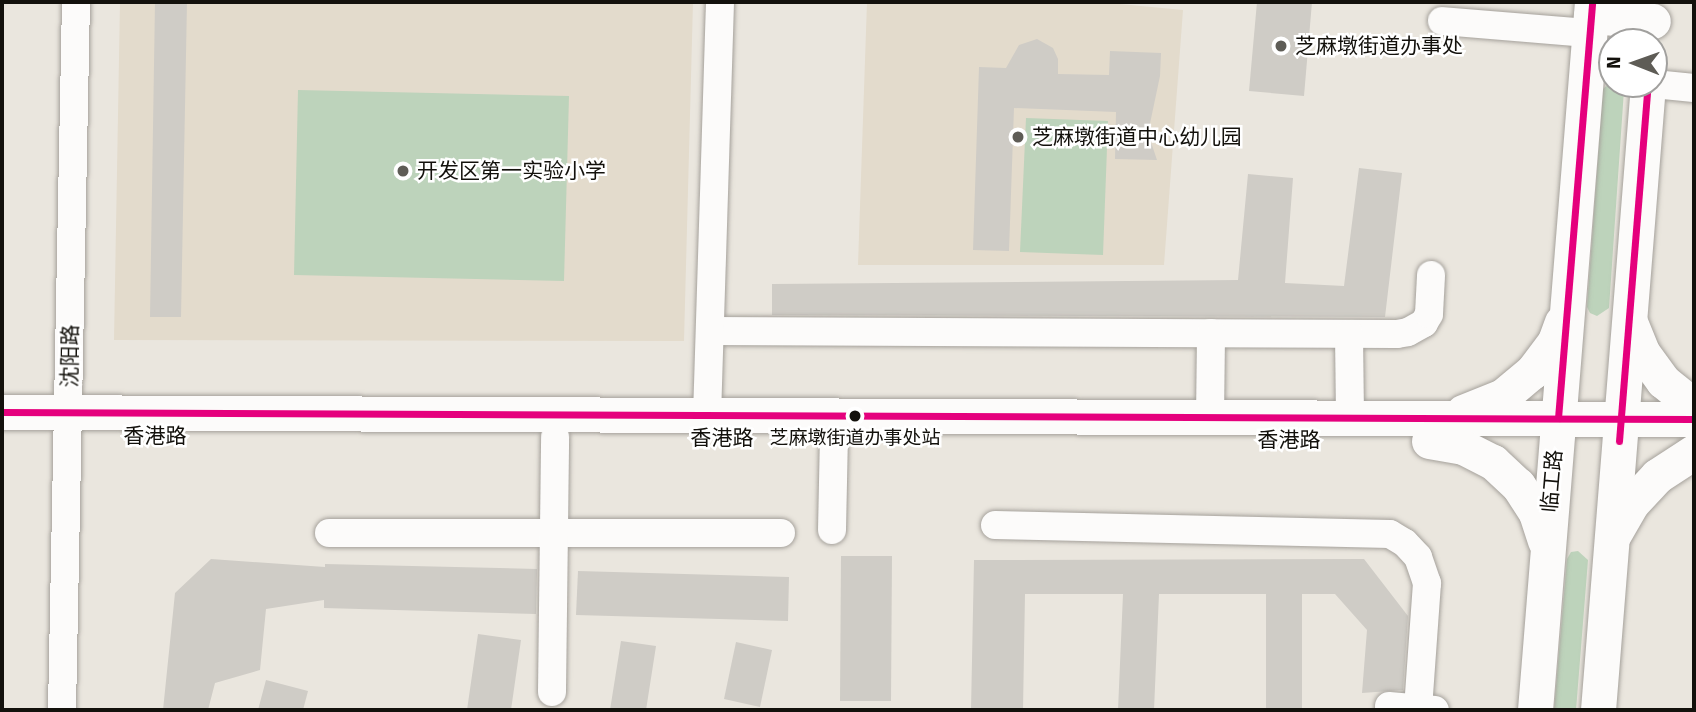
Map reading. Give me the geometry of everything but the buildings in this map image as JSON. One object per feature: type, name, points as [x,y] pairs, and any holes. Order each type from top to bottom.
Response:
[{"type":"main road","points":[[1591,17],[1653,21]]},
{"type":"main road","name":"临工路","points":[[1535,710],[1546,545],[1591,17]]},
{"type":"main road","points":[[1598,710],[1647,98]]},
{"type":"main road","points":[[1430,429],[1513,388],[1532,372],[1555,341],[1568,305]]},
{"type":"main road","points":[[1629,319],[1642,352],[1663,381],[1694,406]]},
{"type":"main road","name":"香港路","points":[[2,412],[68,424],[555,437],[834,438],[1557,429],[1620,430],[1694,441]]},
{"type":"main road","name":"香港路","points":[[2,436],[68,424],[707,415],[1350,418],[1430,429]]},
{"type":"main road","name":"香港路","points":[[1620,430],[1694,419]]},
{"type":"main road","points":[[1430,429],[1493,462],[1509,477],[1536,513],[1546,545]]},
{"type":"main road","points":[[1612,537],[1631,504],[1657,476],[1694,452]]},
{"type":"street","name":"沈阳路","points":[[62,710],[76,2]]},
{"type":"street","points":[[707,415],[720,2]]},
{"type":"street","points":[[1442,21],[1591,17]]},
{"type":"street","points":[[1668,85],[1694,88]]},
{"type":"street","points":[[710,331],[1408,332],[1424,323],[1429,314],[1431,275]]},
{"type":"street","points":[[1210,418],[1211,333]]},
{"type":"street","points":[[1349,334],[1350,418]]},
{"type":"street","points":[[552,692],[555,437]]},
{"type":"street","points":[[832,530],[834,438]]},
{"type":"street","points":[[995,525],[1390,534],[1405,543],[1418,557],[1427,583],[1424,710],[1389,706]]},
{"type":"street","points":[[329,533],[781,533]]},
{"type":"shaded area","name":"开发区第一实验小学","points":[[120,2],[693,2],[684,341],[114,340]]},
{"type":"shaded area","name":"芝麻墩街道中心幼儿园","points":[[867,2],[1099,2],[1183,10],[1164,265],[858,265]]},
{"type":"green space","points":[[298,90],[569,96],[564,281],[294,275]]},
{"type":"green space","points":[[1602,98],[1623,98],[1609,308],[1597,316],[1590,313],[1587,307]]},
{"type":"green space","points":[[1026,118],[1108,121],[1103,255],[1020,252]]},
{"type":"green space","points":[[1578,551],[1588,560],[1576,710],[1554,710],[1567,559],[1571,552]]},
{"type":"transit line","points":[[1558,418],[1592,2]]},
{"type":"transit line","points":[[1619,441],[1647,98]]},
{"type":"transit line","points":[[2,412],[1694,419]]},
{"type":"place","name":"芝麻墩街道办事处","points":[[1281,46]]},
{"type":"place","name":"芝麻墩街道中心幼儿园","points":[[1018,137]]},
{"type":"place","name":"开发区第一实验小学","points":[[403,171]]},
{"type":"place","name":"芝麻墩街道办事处站","points":[[855,416]]}]
